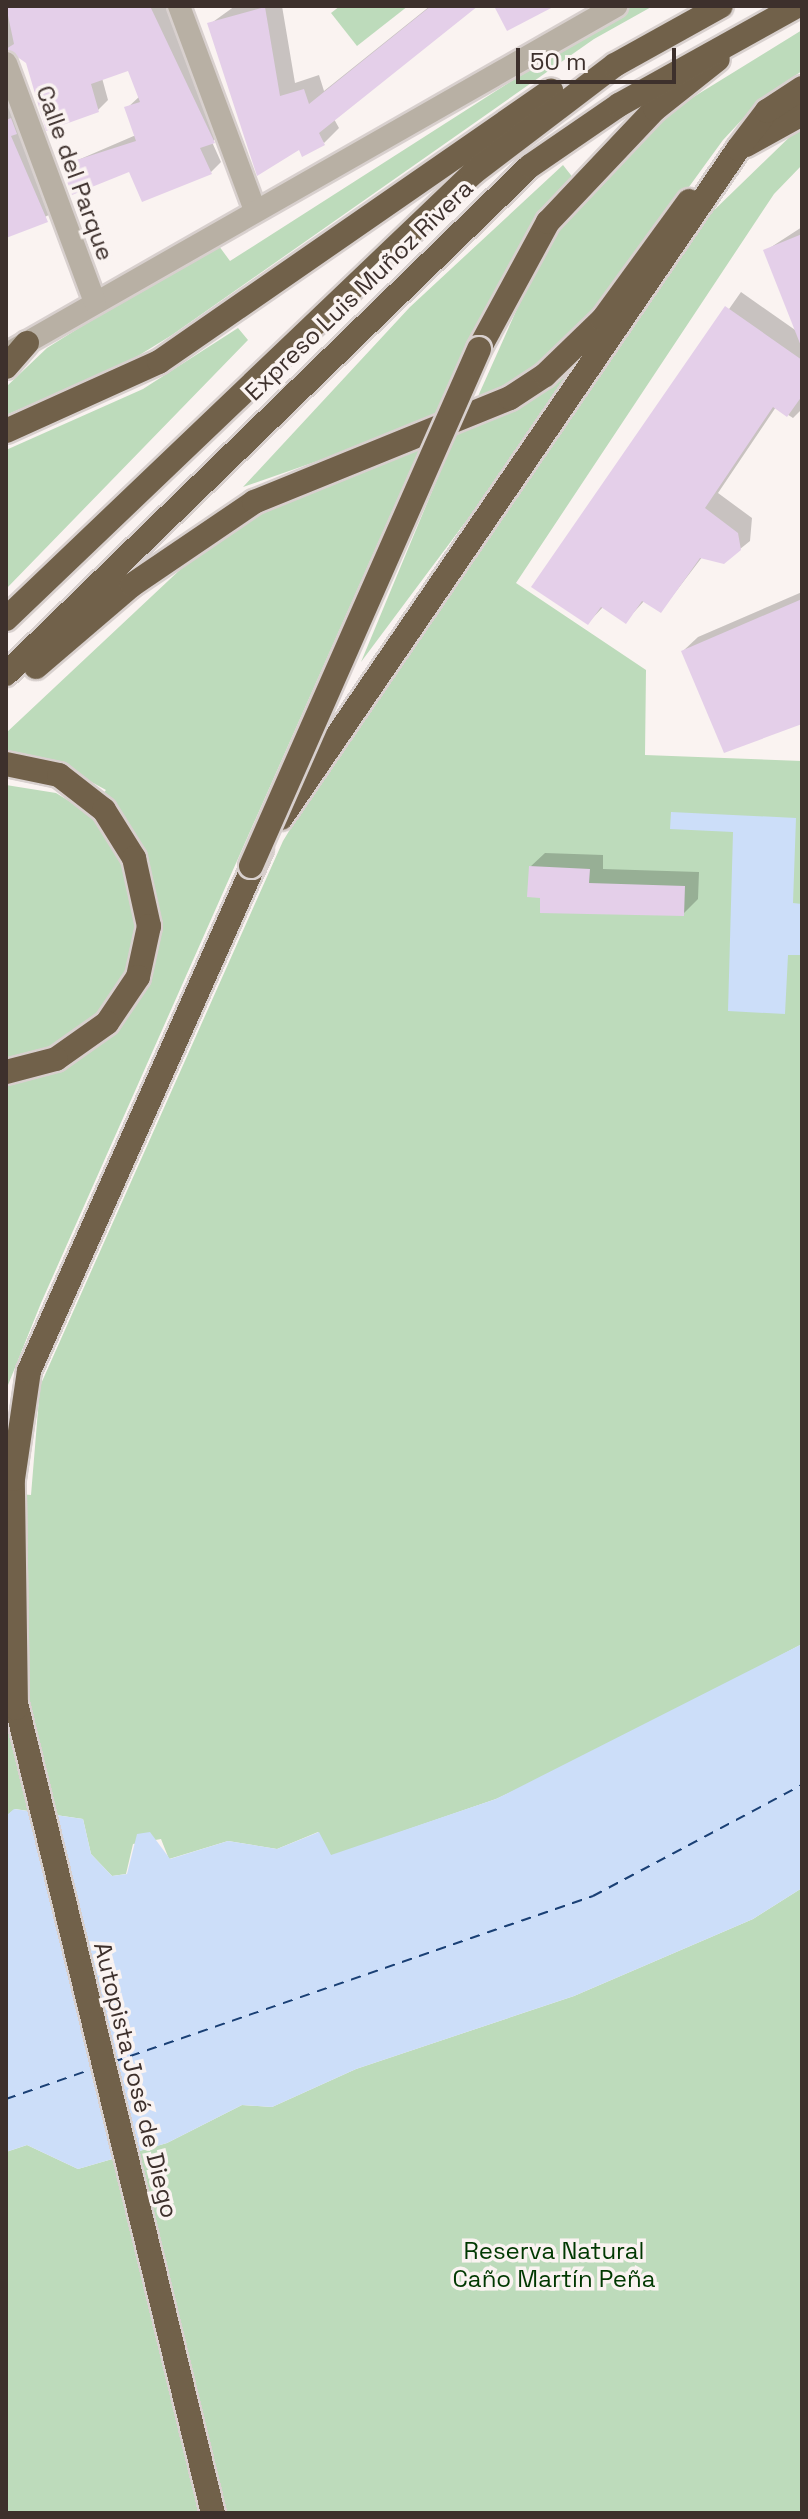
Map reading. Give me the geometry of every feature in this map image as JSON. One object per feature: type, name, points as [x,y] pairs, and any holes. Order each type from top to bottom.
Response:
[{"type":"highway","name":"Expreso Luis Muñoz Rivera","points":[[6,619],[396,243],[534,123],[615,65],[721,6]]},
{"type":"highway","name":"Expreso Luis Muñoz Rivera","points":[[6,674],[530,166],[739,37],[797,6]]},
{"type":"highway","points":[[18,1716],[13,1479],[29,1371],[479,349],[526,257],[581,181],[739,37]]},
{"type":"highway","points":[[6,431],[41,419],[159,362],[562,83],[615,65]]},
{"type":"highway","points":[[251,866],[357,697],[672,255],[738,149],[767,111],[802,88]]},
{"type":"highway","points":[[6,684],[254,502],[510,398],[545,375],[603,319],[707,177],[738,149],[802,114]]},
{"type":"highway","points":[[6,367],[16,349]]},
{"type":"highway","points":[[6,764],[59,775],[95,801],[125,840],[146,891],[149,926],[138,977],[107,1023],[76,1048],[6,1072]]},
{"type":"highway","name":"Autopista José de Diego","points":[[6,1660],[213,2513]]},
{"type":"street","points":[[179,6],[254,208]]},
{"type":"street","points":[[16,349],[254,208],[616,6]]},
{"type":"street","name":"Calle del Parque","points":[[6,63],[12,98],[95,302]]},
{"type":"green space","points":[[340,6],[408,6],[357,46],[331,13]]},
{"type":"green space","points":[[629,6],[653,6],[594,39],[172,335],[120,367],[6,415],[6,387],[47,348],[216,242],[230,261]]},
{"type":"green space","points":[[802,30],[802,71],[763,97],[723,140],[588,326],[527,377],[475,403],[542,253],[569,213],[634,141],[674,109]]},
{"type":"green space","points":[[802,125],[802,165],[774,194],[516,583],[646,670],[645,755],[802,761],[802,1644],[602,1750],[496,1799],[331,1856],[318,1832],[277,1849],[228,1841],[169,1859],[161,1839],[133,1844],[126,1874],[112,1876],[91,1854],[83,1819],[15,1809],[6,1816],[6,1493],[31,1495],[40,1386],[283,841],[354,724],[705,219]]},
{"type":"green space","points":[[563,165],[574,179],[506,270],[432,421],[243,487],[410,307]]},
{"type":"green space","points":[[238,328],[248,340],[6,589],[6,450],[143,389]]},
{"type":"green space","points":[[591,345],[546,414],[361,662],[455,436],[545,388]]},
{"type":"green space","points":[[421,446],[41,1303],[6,1390],[6,785],[56,793],[87,812],[106,790],[53,761],[6,751],[6,733],[233,520]]},
{"type":"green space","name":"Reserva Natural Caño Martín Peña","points":[[802,1888],[802,2513],[6,2513],[6,2152],[27,2145],[78,2169],[167,2143],[242,2105],[272,2107],[356,2069],[574,1996],[753,1919]]},
{"type":"water","points":[[671,812],[796,818],[793,903],[802,904],[802,955],[788,955],[785,1014],[728,1011],[733,832],[670,829]]},
{"type":"water","points":[[802,1644],[802,1888],[753,1919],[574,1996],[356,2069],[272,2107],[242,2105],[167,2143],[78,2169],[27,2145],[6,2152],[6,1816],[14,1809],[83,1819],[91,1854],[112,1876],[127,1874],[137,1834],[150,1832],[170,1859],[228,1841],[277,1849],[319,1832],[331,1855],[496,1799]]},
{"type":"building","points":[[6,6],[150,6],[215,143],[200,148],[212,174],[142,202],[129,172],[72,195],[61,165],[136,141],[124,107],[140,102],[128,71],[91,84],[99,112],[46,131],[26,63],[6,49],[14,44]]},
{"type":"building","points":[[431,6],[478,6],[319,133],[325,145],[302,157],[299,150],[257,176],[207,23],[265,7],[280,96],[304,89],[309,104]]},
{"type":"building","points":[[494,6],[555,6],[507,31]]},
{"type":"building","points":[[11,118],[17,134],[11,136],[48,222],[6,238],[6,120]]},
{"type":"building","points":[[802,234],[802,346],[801,346],[763,250]]},
{"type":"building","points":[[725,306],[802,360],[802,396],[787,417],[773,407],[705,508],[738,533],[741,550],[724,564],[700,558],[661,613],[642,601],[626,624],[601,607],[588,625],[531,587]]},
{"type":"building","points":[[802,599],[802,724],[724,753],[681,651]]},
{"type":"building","points":[[529,866],[590,869],[589,883],[685,886],[684,916],[540,913],[540,898],[527,897]]},
{"type":"ferry route","points":[[113,2062],[593,1896],[802,1785]]},
{"type":"ferry route","points":[[6,2099],[92,2069]]}]
